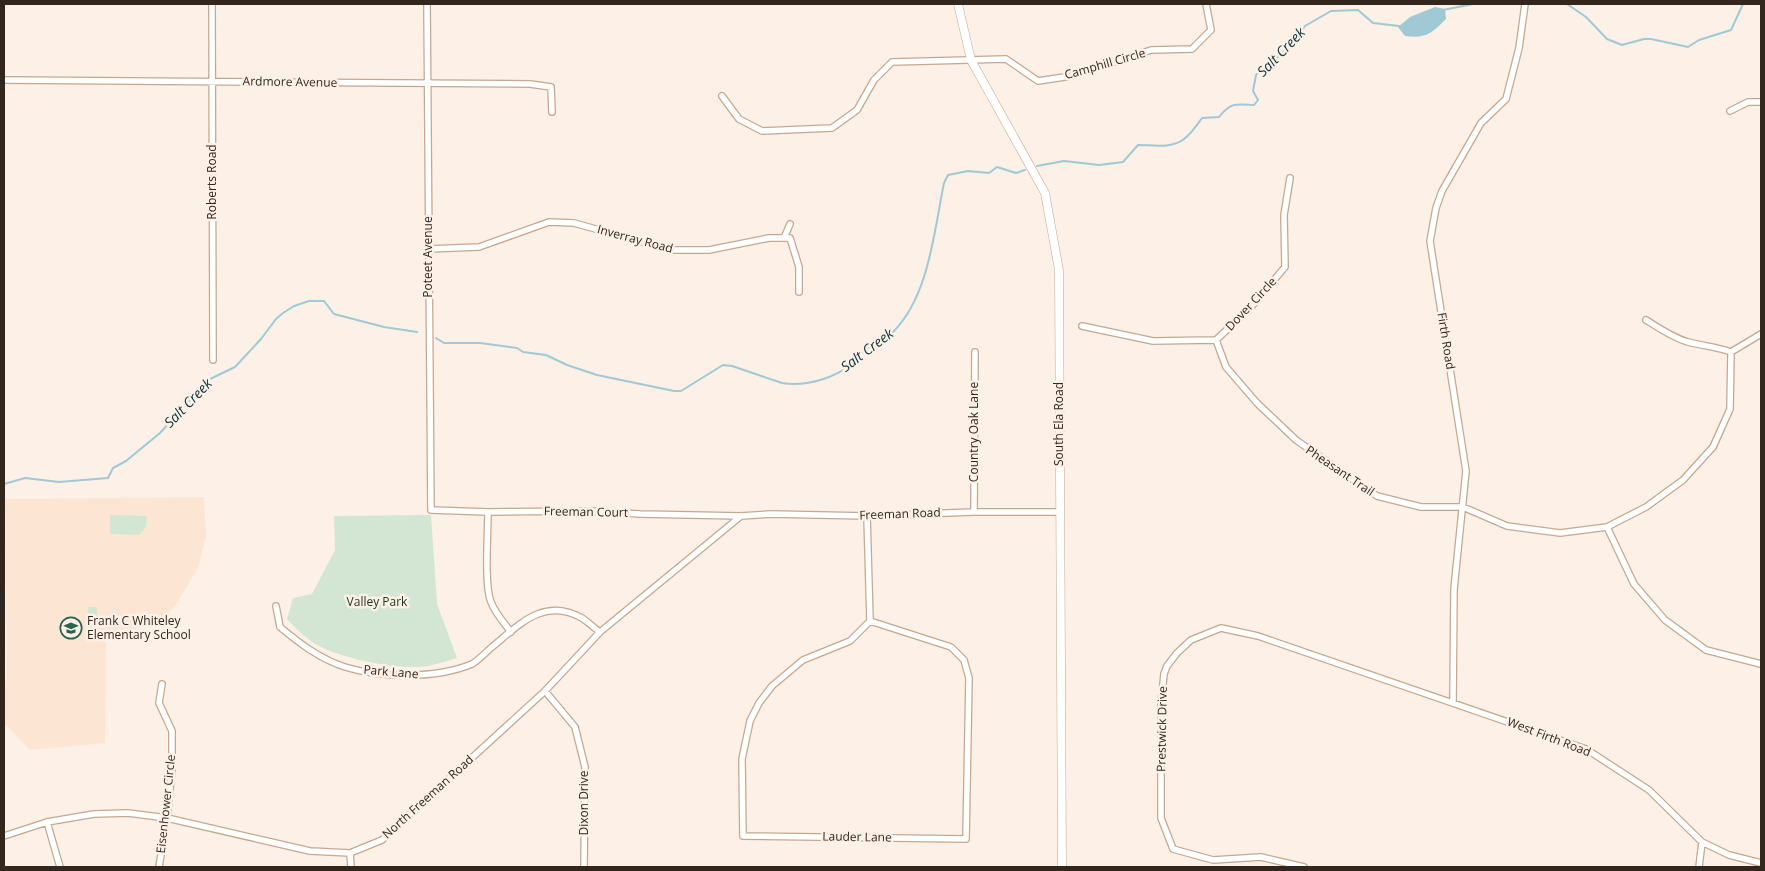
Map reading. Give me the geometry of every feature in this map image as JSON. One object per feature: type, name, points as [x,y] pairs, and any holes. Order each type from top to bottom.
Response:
[{"type":"main road","name":"South Ela Road","points":[[958,4],[971,60],[1045,193],[1059,270],[1062,867]]},
{"type":"street","name":"Roberts Road","points":[[212,4],[213,360]]},
{"type":"street","name":"Poteet Avenue","points":[[427,4],[431,510]]},
{"type":"street","name":"Camphill Circle","points":[[971,60],[1006,59],[1038,81],[1070,76],[1151,50],[1192,49],[1211,30],[1206,4]]},
{"type":"street","name":"Firth Road","points":[[1453,702],[1454,589],[1464,507],[1466,471],[1430,241],[1436,208],[1442,191],[1481,123],[1506,99],[1520,48],[1525,4]]},
{"type":"street","points":[[722,96],[739,119],[762,131],[832,128],[857,110],[874,80],[892,62],[971,60]]},
{"type":"street","name":"Ardmore Avenue","points":[[4,80],[530,84],[551,87],[552,112]]},
{"type":"street","points":[[1730,111],[1748,102],[1761,102]]},
{"type":"street","name":"Dover Circle","points":[[1216,340],[1252,306],[1285,267],[1284,215],[1290,178]]},
{"type":"street","name":"Inverray Road","points":[[428,249],[479,247],[549,222],[574,223],[672,250],[709,250],[769,238],[784,238]]},
{"type":"street","points":[[790,224],[784,238],[790,238],[799,268],[799,292]]},
{"type":"street","points":[[1646,320],[1671,336],[1731,352],[1761,334]]},
{"type":"street","points":[[1082,326],[1153,341],[1216,340]]},
{"type":"street","name":"Pheasant Trail","points":[[1216,340],[1226,367],[1257,403],[1296,440],[1377,496],[1421,508],[1464,507],[1507,526],[1560,533],[1607,527],[1646,507],[1676,485],[1713,447],[1730,409],[1731,352]]},
{"type":"street","name":"Country Oak Lane","points":[[974,352],[974,512]]},
{"type":"street","name":"Freeman Court","points":[[431,510],[488,512],[591,511],[741,516]]},
{"type":"street","points":[[488,512],[488,590],[491,603],[511,632]]},
{"type":"street","name":"Freeman Road","points":[[741,516],[771,514],[867,516],[974,512],[1060,512]]},
{"type":"street","name":"North Freeman Road","points":[[4,836],[47,822],[94,814],[128,813],[167,818],[310,851],[350,853],[382,840],[545,691],[600,632],[741,516]]},
{"type":"street","points":[[867,516],[870,621]]},
{"type":"street","points":[[1607,527],[1634,584],[1665,620],[1706,650],[1761,664]]},
{"type":"street","name":"Park Lane","points":[[276,606],[280,627],[306,648],[344,667],[385,674],[428,676],[473,663],[528,618],[540,612],[558,610],[583,618],[600,632]]},
{"type":"street","name":"Lauder Lane","points":[[870,621],[951,647],[964,660],[968,678],[966,838],[742,836],[742,759],[750,721],[759,703],[772,686],[802,660],[850,641],[870,621]]},
{"type":"street","name":"Prestwick Drive","points":[[1304,867],[1261,857],[1213,860],[1173,849],[1161,818],[1160,704],[1164,674],[1167,666],[1177,653],[1191,640],[1221,628],[1258,636],[1453,702]]},
{"type":"street","name":"Eisenhower Circle","points":[[159,867],[172,769],[172,731],[159,703],[162,684]]},
{"type":"street","name":"Dixon Drive","points":[[545,691],[575,727],[585,767],[584,867]]},
{"type":"street","name":"West Firth Road","points":[[1453,702],[1586,748],[1649,790],[1702,842],[1729,854],[1761,863]]},
{"type":"street","points":[[47,822],[60,867]]},
{"type":"street","points":[[1699,867],[1702,842]]},
{"type":"street","points":[[350,853],[352,867]]},
{"type":"shaded area","name":"Frank C Whiteley Elementary School","points":[[204,497],[206,536],[198,568],[175,606],[165,616],[106,641],[105,743],[30,750],[4,723],[4,699],[7,676],[5,499]]},
{"type":"green space","points":[[110,515],[147,516],[146,527],[139,535],[110,534]]},
{"type":"green space","name":"Valley Park","points":[[431,515],[437,604],[457,658],[428,666],[415,667],[368,662],[323,648],[312,642],[287,619],[293,598],[312,594],[335,550],[334,516]]},
{"type":"green space","points":[[88,607],[97,607],[97,635],[87,635]]},
{"type":"water","points":[[1435,7],[1445,9],[1446,19],[1428,34],[1418,37],[1405,36],[1398,27],[1410,17]]},
{"type":"waterway","name":"Salt Creek","points":[[1443,10],[1473,4]]},
{"type":"waterway","name":"Salt Creek","points":[[1567,4],[1586,17],[1607,39],[1622,45],[1651,39],[1688,47],[1699,40],[1731,30],[1743,4]]},
{"type":"waterway","name":"Salt Creek","points":[[1037,166],[1064,161],[1099,165],[1123,162],[1138,145],[1161,146],[1174,144],[1187,137],[1202,118],[1219,117],[1234,105],[1254,105],[1258,100],[1253,91],[1256,75],[1264,65],[1277,58],[1293,43],[1305,26],[1331,11],[1358,10],[1373,23],[1399,26]]},
{"type":"waterway","name":"Salt Creek","points":[[436,338],[444,343],[480,343],[517,348],[523,352],[546,355],[567,365],[597,375],[674,391],[681,391],[723,365],[732,366],[782,383],[801,384],[820,380],[847,368],[867,348],[893,332],[905,317],[915,300],[922,282],[933,242],[944,183],[948,175],[968,171],[989,173],[997,167],[1016,173],[1025,170]]},
{"type":"waterway","name":"Salt Creek","points":[[4,484],[25,478],[59,482],[108,478],[113,468],[126,461],[160,433],[208,380],[235,367],[261,339],[276,319],[294,306],[309,301],[324,301],[334,314],[384,327],[417,332]]},
{"type":"place","name":"Frank C Whiteley Elementary School","points":[[71,628]]}]
